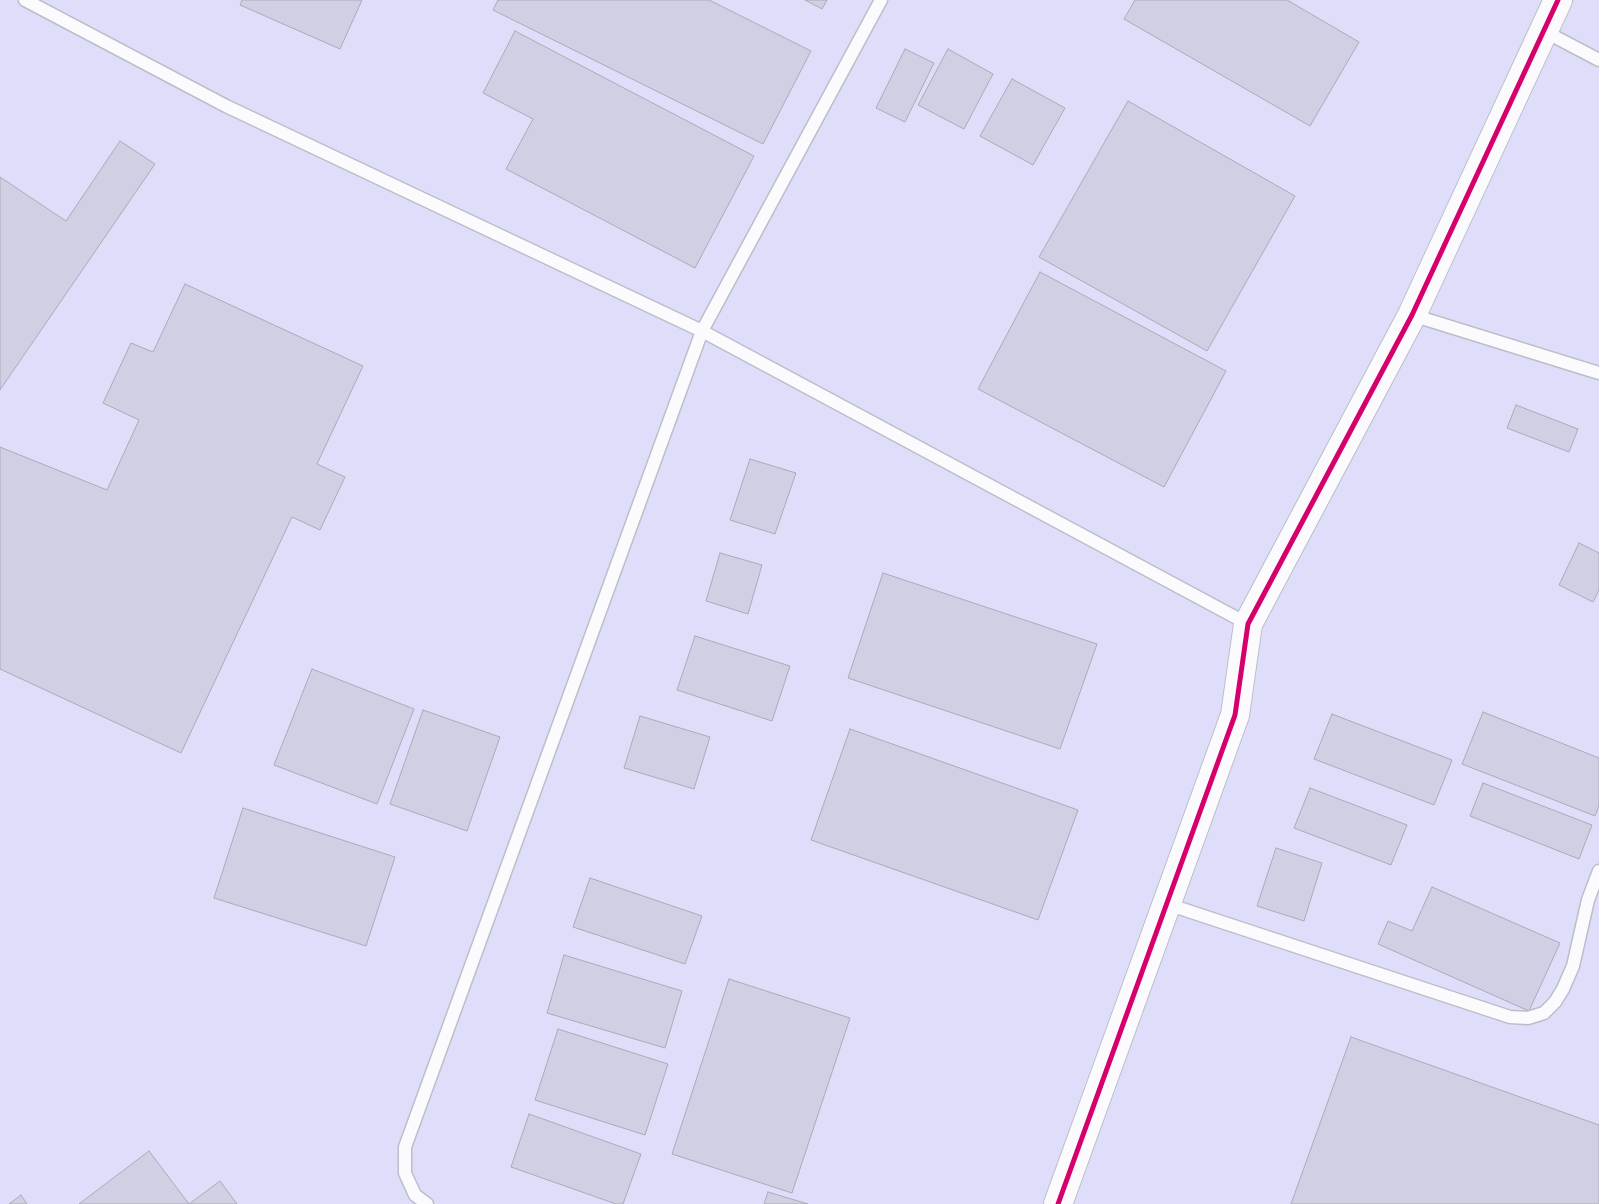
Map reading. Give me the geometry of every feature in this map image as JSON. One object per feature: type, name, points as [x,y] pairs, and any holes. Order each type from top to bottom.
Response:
[{"type":"street","points":[[1058,1204],[1236,715],[1248,624],[1412,315],[1558,0]]},
{"type":"lane","points":[[25,0],[226,106],[702,331],[1248,624]]},
{"type":"lane","points":[[427,1204],[415,1195],[405,1174],[405,1147],[702,331],[881,0]]},
{"type":"lane","points":[[1544,31],[1599,60]]},
{"type":"lane","points":[[1412,315],[1599,372]]},
{"type":"lane","points":[[1167,904],[1510,1017],[1528,1018],[1544,1013],[1555,1002],[1563,989],[1573,966],[1588,900],[1599,871]]},
{"type":"shaded area","points":[[0,0],[1599,0],[1599,1204],[0,1204]]},
{"type":"building","points":[[242,0],[362,0],[340,49],[240,5]]},
{"type":"building","points":[[498,0],[709,0],[811,51],[763,144],[493,10]]},
{"type":"building","points":[[805,0],[827,0],[822,9]]},
{"type":"building","points":[[1135,0],[1287,0],[1359,42],[1310,126],[1124,19]]},
{"type":"building","points":[[515,31],[754,156],[695,268],[506,169],[533,119],[483,93]]},
{"type":"building","points":[[905,49],[934,63],[905,122],[876,108]]},
{"type":"building","points":[[948,49],[993,74],[964,129],[918,105]]},
{"type":"building","points":[[1012,79],[1065,108],[1033,165],[980,136]]},
{"type":"building","points":[[1128,101],[1295,196],[1207,351],[1039,257]]},
{"type":"building","points":[[120,141],[155,164],[0,390],[0,177],[66,221]]},
{"type":"building","points":[[1040,272],[1226,371],[1164,487],[978,389]]},
{"type":"building","points":[[185,284],[363,366],[317,464],[345,477],[320,530],[292,517],[181,753],[0,669],[0,447],[107,490],[139,420],[103,403],[131,343],[153,352]]},
{"type":"building","points":[[1516,405],[1578,429],[1569,452],[1507,428]]},
{"type":"building","points":[[750,459],[796,473],[775,534],[730,520]]},
{"type":"building","points":[[1579,543],[1599,553],[1599,590],[1593,602],[1559,585]]},
{"type":"building","points":[[720,553],[762,565],[748,614],[706,601]]},
{"type":"building","points":[[883,573],[1097,644],[1060,749],[848,678]]},
{"type":"building","points":[[695,636],[790,666],[772,721],[677,690]]},
{"type":"building","points":[[312,669],[414,709],[377,804],[274,765]]},
{"type":"building","points":[[423,710],[500,737],[467,831],[390,804]]},
{"type":"building","points":[[1483,712],[1599,758],[1599,806],[1595,816],[1462,764]]},
{"type":"building","points":[[1332,714],[1452,760],[1434,805],[1314,759]]},
{"type":"building","points":[[640,716],[710,737],[694,789],[624,768]]},
{"type":"building","points":[[850,729],[1078,810],[1038,920],[811,840]]},
{"type":"building","points":[[1483,783],[1592,825],[1579,859],[1470,816]]},
{"type":"building","points":[[1310,788],[1407,825],[1391,865],[1294,828]]},
{"type":"building","points":[[243,808],[395,857],[366,946],[214,898]]},
{"type":"building","points":[[1276,848],[1322,863],[1304,921],[1257,906]]},
{"type":"building","points":[[590,878],[702,916],[685,964],[573,927]]},
{"type":"building","points":[[1432,887],[1560,943],[1529,1011],[1378,944],[1388,921],[1412,931]]},
{"type":"building","points":[[564,955],[682,991],[665,1048],[547,1013]]},
{"type":"building","points":[[729,979],[850,1018],[792,1193],[672,1154]]},
{"type":"building","points":[[558,1029],[668,1064],[645,1135],[535,1100]]},
{"type":"building","points":[[1351,1037],[1599,1125],[1599,1204],[1291,1204]]},
{"type":"building","points":[[529,1114],[641,1154],[623,1204],[616,1204],[511,1167]]},
{"type":"building","points":[[149,1151],[189,1204],[79,1204]]},
{"type":"building","points":[[220,1181],[237,1204],[189,1204]]},
{"type":"building","points":[[768,1192],[808,1204],[764,1204]]},
{"type":"building","points":[[21,1195],[27,1204],[9,1204]]},
{"type":"cycle path","points":[[1058,1204],[1235,715],[1248,624],[1412,315],[1558,0]]}]
